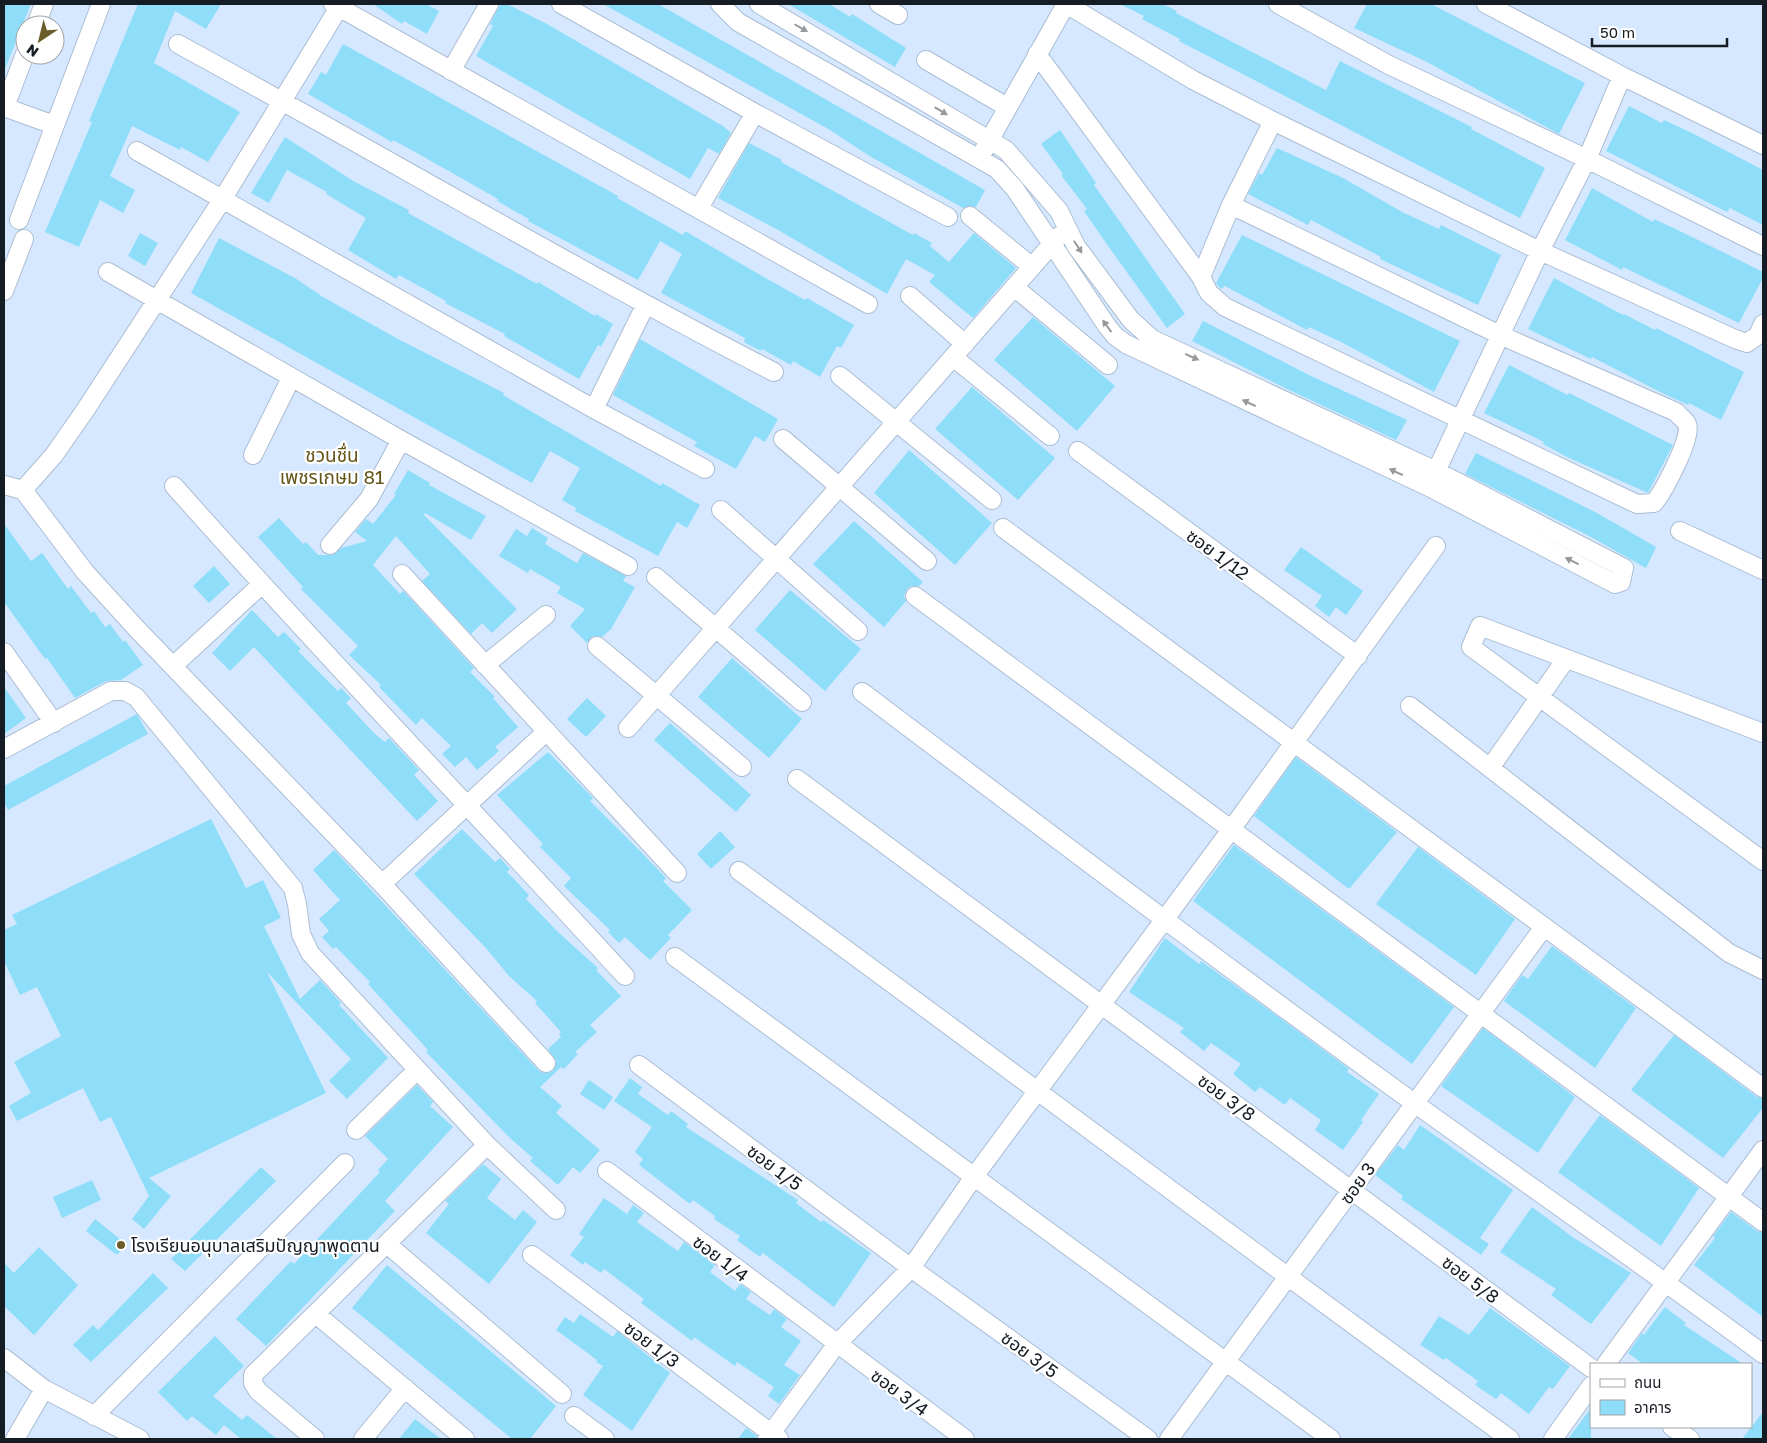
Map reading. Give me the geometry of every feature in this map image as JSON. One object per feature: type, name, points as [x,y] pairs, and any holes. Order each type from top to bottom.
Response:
[{"type":"street","points":[[18,220],[100,4]]},
{"type":"street","points":[[451,71],[489,4]]},
{"type":"street","points":[[561,4],[755,113],[948,217]]},
{"type":"street","points":[[720,4],[738,22],[997,169],[1015,189],[1107,326],[1115,336],[1126,344],[1432,479],[1624,568],[1624,577],[1621,582],[1615,584],[1432,479],[1152,339],[1131,320],[1076,246],[1059,212],[1006,150],[759,4]]},
{"type":"street","points":[[879,4],[898,15]]},
{"type":"street","points":[[980,159],[1007,107],[1066,4],[1193,80],[1540,251],[1746,343],[1758,335],[1763,324]]},
{"type":"street","points":[[1278,4],[1389,66],[1588,159],[1763,246]]},
{"type":"street","points":[[1486,4],[1622,76],[1763,145]]},
{"type":"street","points":[[23,490],[54,455],[222,200],[283,101],[338,5],[451,71],[868,304]]},
{"type":"street","points":[[178,44],[283,101],[645,306],[774,372]]},
{"type":"street","points":[[1037,54],[1209,292],[1225,307],[1637,504],[1654,503],[1662,493],[1688,435],[1687,424],[1676,412],[1500,335],[1231,205]]},
{"type":"street","points":[[926,60],[1007,107]]},
{"type":"street","points":[[21,65],[4,107],[54,125]]},
{"type":"street","points":[[1432,479],[1540,251],[1588,159],[1622,76]]},
{"type":"street","points":[[699,208],[755,113]]},
{"type":"street","points":[[1200,277],[1231,205],[1273,121]]},
{"type":"street","points":[[137,151],[594,409],[705,469]]},
{"type":"street","points":[[970,216],[1031,266]]},
{"type":"street","points":[[628,728],[1014,288],[1051,243],[1067,228]]},
{"type":"street","points":[[4,291],[24,239]]},
{"type":"street","points":[[108,272],[400,440],[628,566]]},
{"type":"street","points":[[1014,288],[1108,364]]},
{"type":"street","points":[[910,296],[959,351],[1050,436]]},
{"type":"street","points":[[594,409],[645,306]]},
{"type":"street","points":[[840,376],[992,500]]},
{"type":"street","points":[[253,455],[291,378]]},
{"type":"street","points":[[783,439],[927,561]]},
{"type":"street","points":[[330,545],[369,499],[400,440]]},
{"type":"street","name":"ซอย 1/12","points":[[1078,451],[1358,656]]},
{"type":"street","points":[[4,485],[23,490],[85,572],[382,884],[546,1063]]},
{"type":"street","points":[[174,486],[262,585],[625,976]]},
{"type":"street","points":[[721,510],[858,631]]},
{"type":"street","points":[[1003,528],[1763,1088]]},
{"type":"street","points":[[1680,531],[1763,570]]},
{"type":"street","points":[[772,1437],[836,1345],[912,1268],[973,1178],[1230,831],[1436,546]]},
{"type":"street","points":[[402,574],[677,873]]},
{"type":"street","points":[[656,577],[802,702]]},
{"type":"street","points":[[173,666],[262,585]]},
{"type":"street","points":[[915,596],[1230,831],[1763,1222]]},
{"type":"street","points":[[485,666],[546,615]]},
{"type":"street","points":[[1763,733],[1480,626],[1471,646],[1763,861]]},
{"type":"street","points":[[597,646],[742,767]]},
{"type":"street","points":[[4,652],[54,723]]},
{"type":"street","points":[[1490,768],[1566,659]]},
{"type":"street","points":[[4,750],[111,690],[125,691],[136,697],[293,888],[298,904],[301,934],[310,953],[487,1146],[556,1210]]},
{"type":"street","points":[[862,692],[1164,920],[1416,1104],[1667,1282],[1763,1354]]},
{"type":"street","points":[[1410,706],[1729,953],[1763,970]]},
{"type":"street","points":[[382,884],[547,731]]},
{"type":"street","name":"ซอย 3/8","points":[[797,778],[1352,1190]]},
{"type":"street","points":[[739,871],[1039,1090],[1288,1278],[1510,1439]]},
{"type":"street","name":"ซอย 3","points":[[1169,1439],[1544,927]]},
{"type":"street","points":[[675,957],[973,1178],[1331,1439]]},
{"type":"street","name":"ซอย 1/5","points":[[639,1065],[912,1268]]},
{"type":"street","points":[[356,1130],[417,1070]]},
{"type":"street","points":[[315,1439],[258,1391],[253,1383],[253,1375],[487,1146]]},
{"type":"street","points":[[1607,1363],[1763,1150]]},
{"type":"street","points":[[94,1416],[345,1163]]},
{"type":"street","name":"ซอย 1/4","points":[[606,1171],[836,1345]]},
{"type":"street","name":"ซอย 5/8","points":[[1352,1190],[1590,1367]]},
{"type":"street","points":[[387,1244],[562,1394]]},
{"type":"street","name":"ซอย 1/3","points":[[532,1255],[772,1437]]},
{"type":"street","name":"ซอย 3/5","points":[[912,1268],[1148,1439]]},
{"type":"street","points":[[316,1314],[465,1439]]},
{"type":"street","name":"ซอย 3/4","points":[[836,1345],[964,1439]]},
{"type":"street","points":[[4,1358],[44,1389],[140,1439]]},
{"type":"street","points":[[1553,1439],[1590,1387]]},
{"type":"street","points":[[363,1439],[405,1388]]},
{"type":"street","points":[[15,1439],[44,1389]]},
{"type":"street","points":[[574,1416],[605,1439]]},
{"type":"street","points":[[1674,1428],[1690,1439]]},
{"type":"building","points":[[4,4],[31,4],[27,15],[15,15],[15,44],[4,69]]},
{"type":"building","points":[[138,4],[221,4],[206,29],[175,11],[154,63],[240,112],[208,162],[181,147],[180,150],[132,126],[110,176],[135,190],[123,213],[100,200],[79,247],[45,232],[92,122],[89,121]]},
{"type":"building","points":[[373,4],[426,4],[439,11],[427,34],[404,21],[402,24]]},
{"type":"building","points":[[500,4],[507,4],[547,24],[723,126],[731,133],[719,154],[708,148],[690,179],[476,56],[493,26],[490,24]]},
{"type":"building","points":[[603,4],[658,4],[985,190],[976,207],[963,208],[871,157],[830,130]]},
{"type":"building","points":[[788,4],[829,4],[850,17],[852,14],[906,48],[895,67]]},
{"type":"building","points":[[1120,4],[1163,4],[1177,11],[1176,13],[1326,90],[1340,61],[1472,127],[1471,129],[1545,168],[1520,218],[1179,41],[1180,39],[1142,19],[1144,16]]},
{"type":"building","points":[[1367,4],[1431,4],[1585,83],[1559,134],[1425,61],[1354,28]]},
{"type":"building","points":[[343,44],[618,196],[617,198],[683,235],[685,231],[805,300],[807,298],[854,325],[841,348],[837,346],[820,377],[793,361],[791,365],[762,349],[761,351],[744,342],[745,338],[661,293],[682,254],[660,241],[638,280],[528,221],[529,219],[497,201],[498,199],[308,94],[321,72],[326,75]]},
{"type":"building","points":[[1629,106],[1662,123],[1664,120],[1694,134],[1763,170],[1763,225],[1730,208],[1727,212],[1606,151]]},
{"type":"building","points":[[1060,130],[1096,183],[1094,185],[1185,314],[1167,328],[1084,211],[1087,209],[1061,175],[1063,174],[1041,144]]},
{"type":"building","points":[[285,137],[355,182],[409,210],[408,213],[537,284],[538,282],[595,316],[596,314],[613,324],[601,347],[598,345],[579,379],[504,336],[505,334],[445,303],[446,301],[399,275],[396,279],[348,250],[366,218],[326,194],[327,192],[287,170],[269,203],[251,193]]},
{"type":"building","points":[[749,143],[913,235],[914,233],[932,243],[930,246],[949,262],[974,233],[1016,268],[973,318],[929,282],[935,275],[906,259],[887,294],[780,231],[718,198]]},
{"type":"building","points":[[1277,148],[1343,178],[1404,213],[1439,229],[1441,225],[1501,255],[1478,305],[1380,259],[1381,257],[1311,220],[1308,225],[1248,194],[1259,173],[1262,175]]},
{"type":"building","points":[[1592,188],[1653,222],[1654,219],[1763,272],[1763,278],[1739,323],[1623,267],[1622,270],[1565,240]]},
{"type":"building","points":[[140,233],[158,243],[145,266],[128,256]]},
{"type":"building","points":[[1242,235],[1460,341],[1434,392],[1341,342],[1309,327],[1307,330],[1225,286],[1221,289],[1216,283]]},
{"type":"building","points":[[219,238],[295,278],[323,297],[398,339],[504,393],[503,395],[661,486],[662,483],[700,505],[687,528],[677,522],[658,556],[575,511],[576,508],[562,500],[580,468],[550,451],[532,483],[191,293]]},
{"type":"building","points":[[1554,278],[1623,315],[1655,330],[1656,328],[1744,372],[1721,420],[1689,403],[1688,405],[1658,391],[1592,357],[1591,359],[1528,329]]},
{"type":"building","points":[[1033,317],[1115,386],[1077,431],[994,360]]},
{"type":"building","points":[[1203,321],[1311,376],[1407,420],[1396,440],[1285,388],[1192,341]]},
{"type":"building","points":[[640,339],[778,419],[765,442],[755,436],[736,469],[694,446],[697,442],[613,395]]},
{"type":"building","points":[[1509,365],[1673,445],[1648,493],[1567,457],[1543,444],[1544,442],[1484,413]]},
{"type":"building","points":[[972,387],[1055,458],[1018,500],[935,429]]},
{"type":"building","points":[[909,450],[992,523],[955,565],[874,493]]},
{"type":"building","points":[[1476,453],[1597,513],[1656,547],[1646,568],[1591,537],[1465,474]]},
{"type":"building","points":[[408,470],[430,483],[429,485],[486,516],[471,540],[425,513],[424,515],[517,609],[492,633],[482,623],[471,634],[422,581],[430,574],[396,536],[373,565],[400,594],[403,591],[407,595],[474,668],[470,672],[495,697],[493,698],[518,727],[495,747],[499,751],[477,770],[466,757],[455,767],[442,754],[451,746],[422,718],[416,725],[379,687],[381,685],[349,655],[358,646],[301,589],[303,587],[258,537],[279,518],[303,544],[306,542],[318,555],[333,555],[341,548],[367,541],[355,532],[366,519],[373,524],[396,495],[394,494]]},
{"type":"building","points":[[854,521],[923,582],[919,586],[911,586],[907,589],[904,595],[906,601],[884,627],[813,564]]},
{"type":"building","points":[[4,524],[31,561],[42,553],[68,589],[71,586],[91,613],[94,611],[105,627],[110,624],[123,642],[125,640],[143,665],[121,680],[106,681],[75,698],[4,602]]},
{"type":"building","points":[[532,528],[548,538],[545,544],[577,563],[583,553],[626,576],[623,581],[635,587],[611,629],[602,637],[593,636],[587,643],[570,626],[585,609],[557,593],[561,587],[530,569],[528,573],[499,556],[516,529],[527,536]]},
{"type":"building","points":[[1301,547],[1363,591],[1346,615],[1336,607],[1329,617],[1315,606],[1322,596],[1284,570]]},
{"type":"building","points":[[214,566],[230,584],[209,603],[193,586]]},
{"type":"building","points":[[790,590],[861,649],[825,691],[755,630]]},
{"type":"building","points":[[252,610],[278,637],[284,632],[301,649],[298,651],[338,691],[341,688],[351,698],[346,703],[375,734],[385,742],[389,738],[419,770],[414,775],[438,801],[417,821],[254,647],[230,671],[212,653]]},
{"type":"building","points":[[732,658],[802,719],[769,758],[698,697]]},
{"type":"building","points":[[4,687],[26,718],[4,734]]},
{"type":"building","points":[[587,698],[606,716],[586,737],[567,719]]},
{"type":"building","points":[[137,714],[148,734],[8,810],[4,803],[4,786]]},
{"type":"building","points":[[670,723],[751,795],[736,812],[654,740]]},
{"type":"building","points":[[548,752],[593,798],[590,801],[666,878],[663,881],[692,910],[668,935],[671,938],[650,960],[625,937],[619,943],[608,932],[610,930],[564,886],[571,878],[540,847],[543,844],[497,795]]},
{"type":"building","points":[[1296,757],[1397,832],[1349,889],[1254,816]]},
{"type":"building","points":[[211,819],[246,888],[263,880],[281,918],[264,926],[300,999],[320,980],[341,1003],[339,1005],[388,1058],[347,1099],[329,1081],[351,1059],[267,972],[326,1093],[149,1178],[171,1196],[144,1229],[132,1219],[149,1196],[111,1117],[100,1122],[83,1088],[17,1121],[9,1106],[31,1093],[14,1062],[61,1036],[37,987],[20,995],[4,961],[4,930],[17,924],[12,915]]},
{"type":"building","points":[[462,829],[495,862],[500,858],[510,869],[507,872],[529,895],[526,899],[559,933],[598,968],[596,970],[621,996],[590,1025],[597,1032],[575,1052],[578,1054],[564,1069],[561,1067],[540,1087],[562,1106],[556,1113],[600,1150],[580,1173],[573,1167],[558,1185],[530,1161],[533,1158],[511,1139],[426,1052],[428,1050],[368,984],[370,982],[336,947],[333,949],[322,937],[329,931],[319,919],[340,900],[313,870],[334,850],[538,1070],[543,1073],[553,1071],[556,1061],[548,1049],[561,1037],[559,1034],[561,1032],[535,1003],[537,1001],[509,976],[486,948],[414,874]]},
{"type":"building","points":[[720,831],[735,847],[711,869],[697,854]]},
{"type":"building","points":[[1234,845],[1454,1007],[1412,1064],[1193,901]]},
{"type":"building","points":[[1418,847],[1515,919],[1476,975],[1376,904]]},
{"type":"building","points":[[1165,938],[1199,964],[1201,961],[1269,1010],[1349,1069],[1347,1072],[1379,1094],[1361,1120],[1363,1122],[1343,1150],[1315,1130],[1321,1120],[1290,1098],[1285,1105],[1260,1087],[1255,1092],[1233,1074],[1241,1064],[1211,1043],[1204,1051],[1180,1032],[1184,1028],[1129,992]]},
{"type":"building","points":[[1552,946],[1636,1008],[1595,1068],[1504,1001],[1522,975],[1528,979]]},
{"type":"building","points":[[1483,1028],[1575,1097],[1538,1153],[1441,1086]]},
{"type":"building","points":[[1674,1035],[1757,1097],[1763,1098],[1763,1108],[1723,1158],[1631,1090]]},
{"type":"building","points":[[630,1078],[642,1087],[638,1094],[668,1115],[671,1111],[688,1124],[686,1127],[798,1200],[796,1203],[821,1222],[823,1220],[871,1253],[834,1307],[763,1253],[760,1257],[737,1240],[740,1236],[714,1219],[715,1216],[693,1200],[690,1204],[639,1165],[643,1159],[635,1152],[652,1127],[614,1101]]},
{"type":"building","points":[[589,1080],[613,1097],[604,1110],[580,1094]]},
{"type":"building","points":[[417,1085],[433,1102],[430,1106],[453,1127],[385,1201],[395,1211],[266,1346],[236,1319],[291,1261],[294,1264],[380,1172],[378,1170],[388,1159],[365,1136]]},
{"type":"building","points":[[1600,1115],[1699,1188],[1661,1246],[1558,1172]]},
{"type":"building","points":[[1420,1125],[1513,1190],[1480,1238],[1489,1244],[1481,1255],[1401,1199],[1403,1196],[1375,1175],[1398,1145],[1404,1150]]},
{"type":"building","points":[[483,1164],[501,1179],[487,1198],[515,1220],[523,1210],[537,1222],[489,1284],[426,1233],[449,1204],[445,1201]]},
{"type":"building","points":[[261,1167],[276,1181],[185,1271],[171,1259]]},
{"type":"building","points":[[92,1180],[101,1200],[62,1218],[53,1197]]},
{"type":"building","points":[[604,1198],[627,1214],[633,1205],[644,1213],[637,1222],[678,1251],[684,1242],[715,1265],[710,1272],[735,1291],[740,1284],[751,1292],[746,1299],[770,1315],[774,1309],[787,1319],[781,1327],[801,1341],[784,1365],[800,1375],[779,1404],[768,1396],[774,1387],[737,1362],[735,1366],[694,1337],[692,1341],[641,1303],[644,1299],[604,1269],[601,1273],[585,1262],[583,1265],[570,1255],[584,1237],[579,1234]]},
{"type":"building","points":[[1532,1207],[1574,1238],[1631,1273],[1591,1324],[1551,1295],[1556,1289],[1500,1252]]},
{"type":"building","points":[[1731,1212],[1757,1231],[1763,1232],[1763,1317],[1694,1265],[1715,1238],[1713,1236]]},
{"type":"building","points":[[95,1219],[126,1244],[117,1255],[86,1231]]},
{"type":"building","points":[[39,1247],[78,1285],[34,1335],[4,1306],[4,1263],[14,1273]]},
{"type":"building","points":[[387,1265],[556,1406],[530,1439],[512,1439],[352,1308]]},
{"type":"building","points":[[153,1273],[168,1288],[91,1362],[73,1345],[93,1325],[98,1330]]},
{"type":"building","points":[[1665,1307],[1686,1323],[1684,1325],[1741,1363],[1642,1363],[1628,1353],[1642,1333],[1644,1335]]},
{"type":"building","points":[[1490,1308],[1570,1366],[1553,1389],[1549,1387],[1529,1414],[1501,1393],[1496,1399],[1475,1385],[1478,1381],[1446,1358],[1444,1360],[1420,1345],[1439,1316],[1469,1335]]},
{"type":"building","points":[[580,1314],[613,1337],[617,1331],[670,1373],[632,1431],[583,1395],[603,1366],[556,1330],[565,1317],[574,1323]]},
{"type":"building","points":[[215,1336],[244,1366],[213,1396],[242,1420],[247,1415],[277,1439],[241,1439],[224,1425],[216,1435],[192,1416],[187,1421],[158,1392]]},
{"type":"building","points":[[1590,1409],[1591,1439],[1568,1439]]},
{"type":"building","points":[[1763,1412],[1763,1439],[1742,1439]]},
{"type":"building","points":[[415,1419],[441,1439],[399,1439]]},
{"type":"building","points":[[746,1428],[757,1436],[756,1439],[738,1439]]},
{"type":"place","name":"โรงเรียนอนุบาลเสริมปัญญาพุดตาน","points":[[121,1245]]},
{"type":"district","name":"ชวนชื่น เพชรเกษม 81","points":[[332,465]]}]
